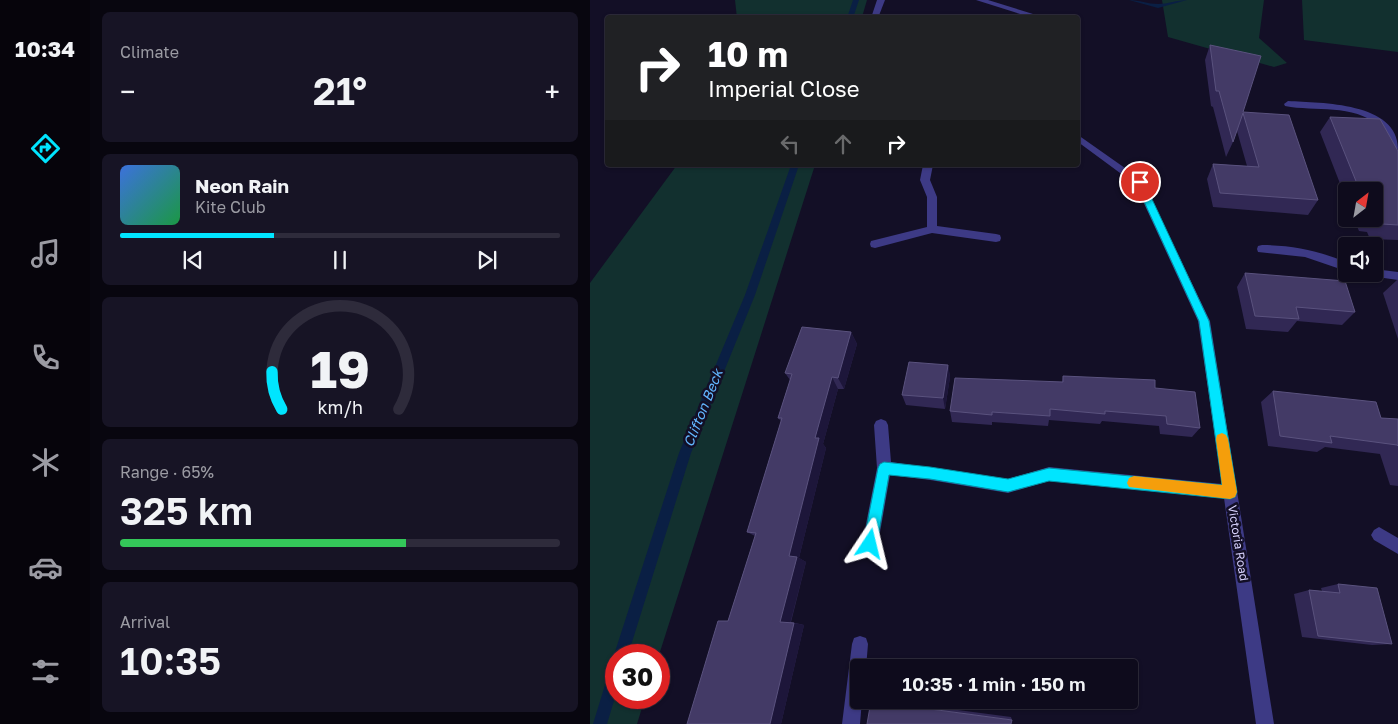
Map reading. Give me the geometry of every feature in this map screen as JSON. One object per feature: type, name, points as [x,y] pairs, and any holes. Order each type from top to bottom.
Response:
[{"type":"street","points":[[875,15],[880,0]]},
{"type":"street","points":[[980,0],[1032,15]]},
{"type":"street","points":[[1288,104],[1342,109],[1363,114],[1381,124],[1398,146]]},
{"type":"street","name":"Victoria Road","points":[[1080,139],[1140,182],[1204,321],[1265,724]]},
{"type":"street","points":[[927,167],[924,180],[932,197],[932,230]]},
{"type":"street","points":[[875,244],[932,230],[996,238]]},
{"type":"street","points":[[1262,249],[1290,249],[1316,254],[1338,264]]},
{"type":"street","points":[[1383,274],[1398,276]]},
{"type":"street","points":[[870,544],[884,468],[881,425]]},
{"type":"street","points":[[884,468],[930,473],[1008,486],[1049,474],[1230,492]]},
{"type":"street","points":[[1379,535],[1398,546]]},
{"type":"street","points":[[851,724],[860,644]]},
{"type":"green space","points":[[735,0],[867,0],[863,15],[737,15]]},
{"type":"green space","points":[[1162,0],[1264,0],[1259,38],[1287,63],[1274,67],[1168,37]]},
{"type":"green space","points":[[1302,0],[1398,0],[1398,52],[1304,40]]},
{"type":"green space","points":[[676,167],[814,167],[663,644],[605,644],[605,709],[642,709],[637,724],[590,724],[590,283]]},
{"type":"building","points":[[1210,45],[1261,56],[1243,112],[1289,115],[1318,200],[1220,193],[1213,164],[1259,167],[1243,113],[1233,142],[1219,91],[1216,91]]},
{"type":"building","points":[[1330,117],[1380,119],[1398,151],[1398,225],[1383,224],[1383,182],[1356,182]]},
{"type":"building","points":[[1245,273],[1345,282],[1355,312],[1296,307],[1299,319],[1255,316]]},
{"type":"building","points":[[802,327],[851,332],[838,378],[832,377],[815,438],[819,438],[789,556],[797,557],[780,622],[794,623],[770,724],[687,724],[718,621],[728,621],[756,533],[747,532],[782,418],[778,418],[792,374],[785,373]]},
{"type":"building","points":[[909,362],[948,365],[943,398],[902,395]]},
{"type":"building","points":[[1063,376],[1155,380],[1155,388],[1195,392],[1200,428],[1167,424],[1166,416],[1105,411],[1105,414],[1050,409],[1050,416],[992,412],[992,415],[950,411],[955,378],[1063,382]]},
{"type":"building","points":[[1273,391],[1376,402],[1381,418],[1398,419],[1398,446],[1330,436],[1332,443],[1280,436]]},
{"type":"building","points":[[1338,584],[1377,588],[1392,644],[1318,636],[1309,590],[1340,593]]},
{"type":"building","points":[[870,709],[930,709],[1012,720],[1011,724],[867,724]]},
{"type":"waterway","name":"Clifton Beck","points":[[851,15],[856,0]]},
{"type":"waterway","points":[[1132,0],[1158,6],[1184,0]]},
{"type":"waterway","name":"Clifton Beck","points":[[624,644],[685,453],[750,295],[794,167]]},
{"type":"waterway","name":"Clifton Beck","points":[[600,724],[605,708]]},
{"type":"slow traffic","points":[[1134,483],[1230,492],[1222,439]]},
{"type":"route","points":[[870,544],[884,468],[930,473],[1008,486],[1049,474],[1230,492],[1204,321],[1140,182]]}]
